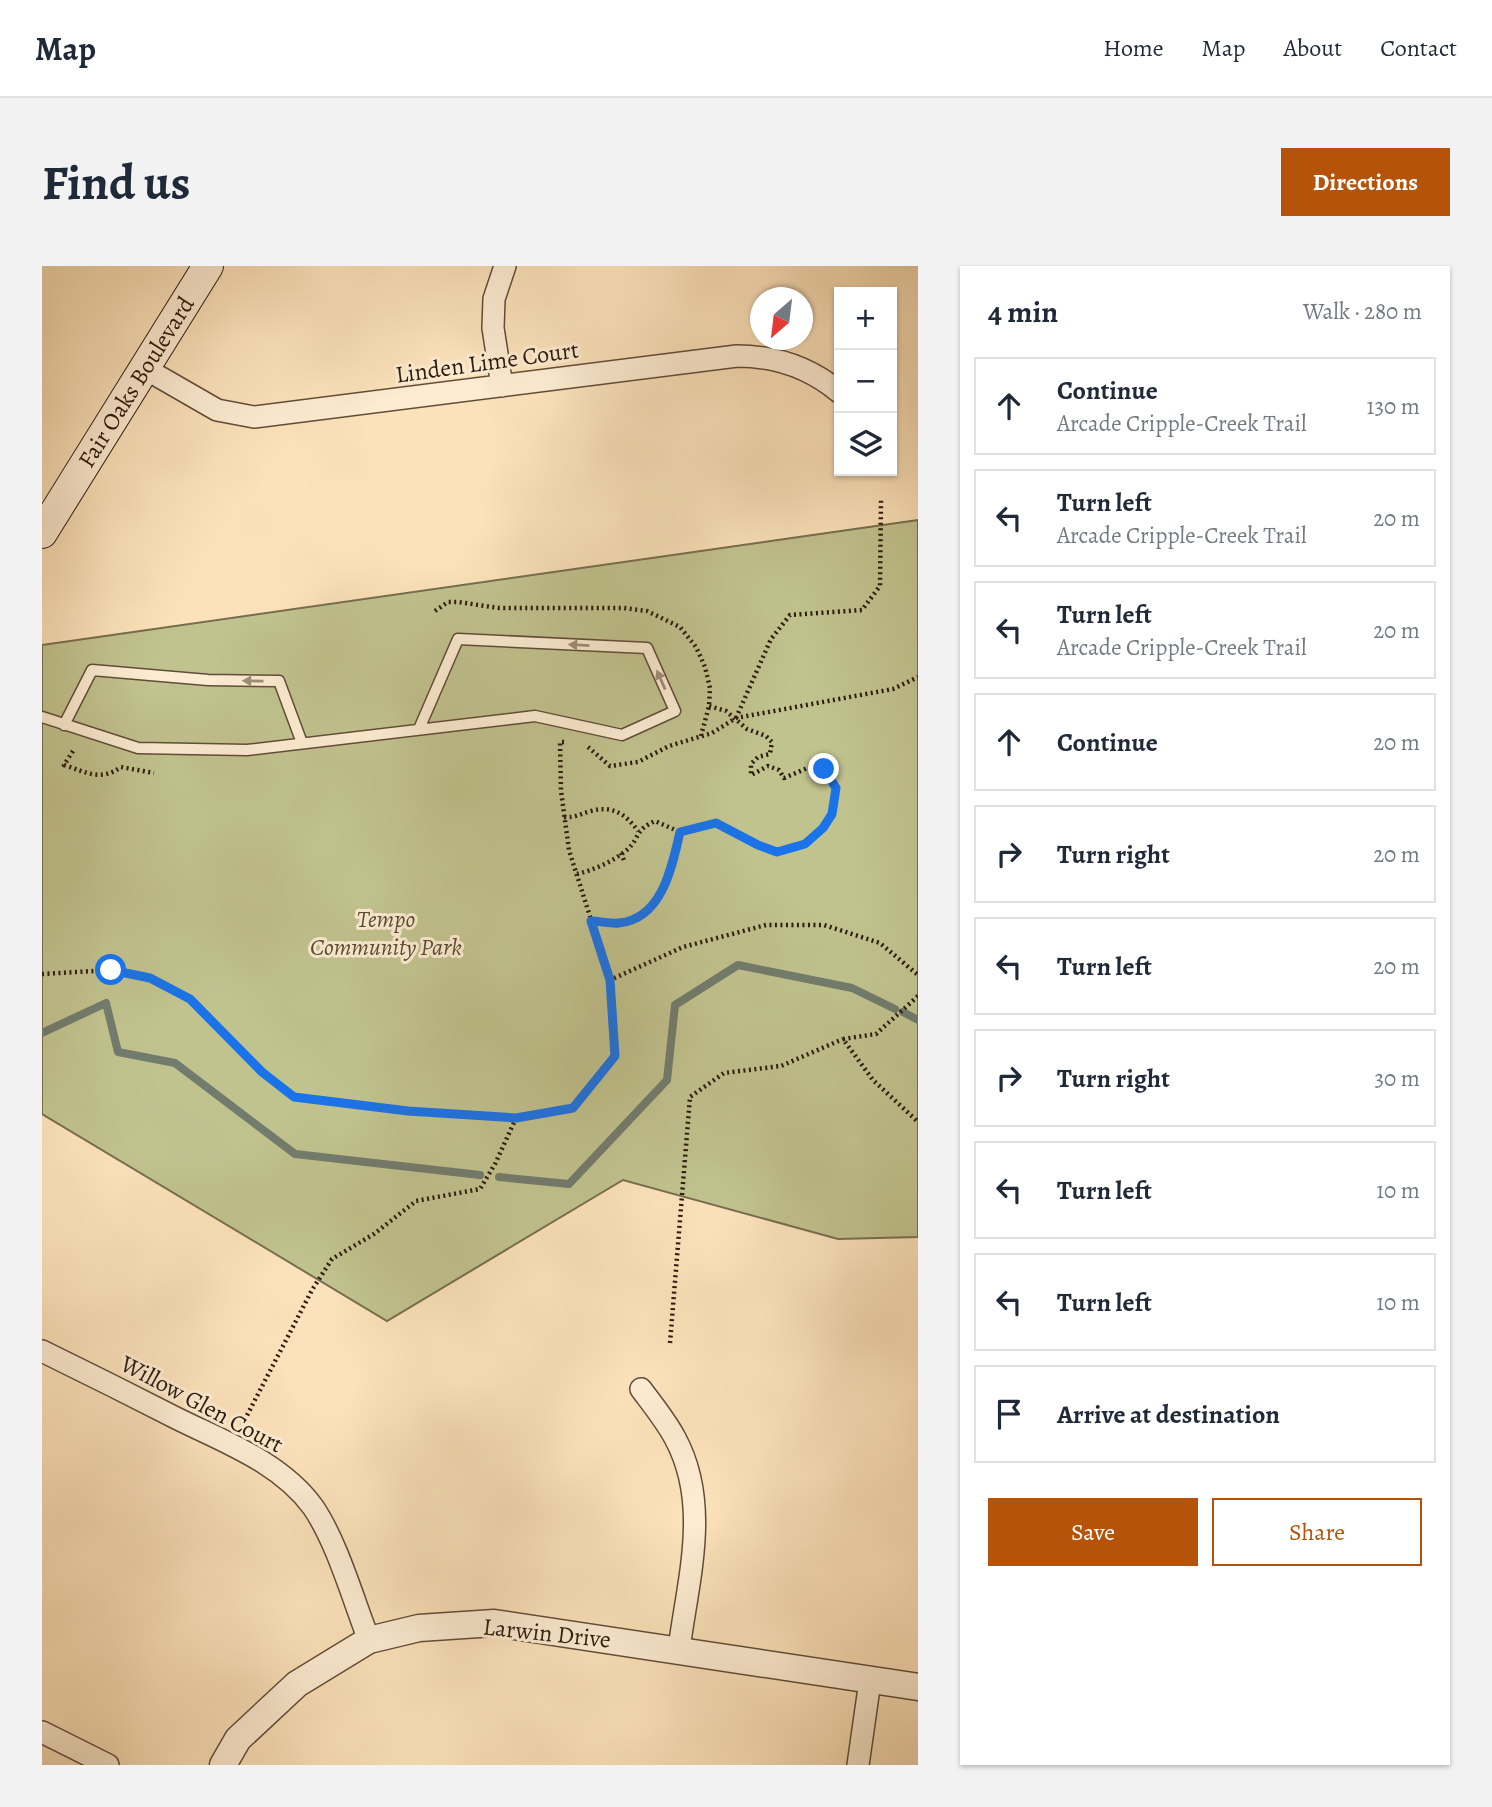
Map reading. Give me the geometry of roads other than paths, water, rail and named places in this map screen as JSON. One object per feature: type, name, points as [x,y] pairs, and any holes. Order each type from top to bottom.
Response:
[{"type":"main road","name":"Fair Oaks Boulevard","points":[[42,533],[208,266]]},
{"type":"street","points":[[502,386],[493,328],[494,299],[505,266]]},
{"type":"street","name":"Linden Lime Court","points":[[144,368],[217,410],[254,418],[737,356],[757,356],[796,366],[814,374],[834,389]]},
{"type":"street","name":"Willow Glen Court","points":[[42,1351],[250,1455],[299,1490],[314,1509],[336,1554],[369,1640]]},
{"type":"street","points":[[641,1389],[675,1436],[695,1497],[696,1528],[679,1649]]},
{"type":"street","name":"Larwin Drive","points":[[223,1765],[238,1739],[297,1684],[369,1640],[419,1628],[494,1623],[918,1687]]},
{"type":"street","points":[[858,1765],[870,1681]]},
{"type":"street","points":[[42,1732],[108,1765]]},
{"type":"lane","points":[[42,717],[138,748],[247,750],[536,716],[622,735],[675,711],[647,648],[458,639],[419,729]]},
{"type":"lane","points":[[64,726],[92,670],[208,680],[279,681],[302,743]]},
{"type":"waterway","points":[[499,1177],[569,1184],[667,1080],[675,1005],[738,965],[852,988],[895,1009]]},
{"type":"waterway","points":[[42,1033],[106,1003],[118,1052],[175,1063],[295,1154],[480,1175]]},
{"type":"waterway","points":[[903,1012],[918,1020]]},
{"type":"park label","name":"Tempo Community Park","points":[[386,933]]}]
